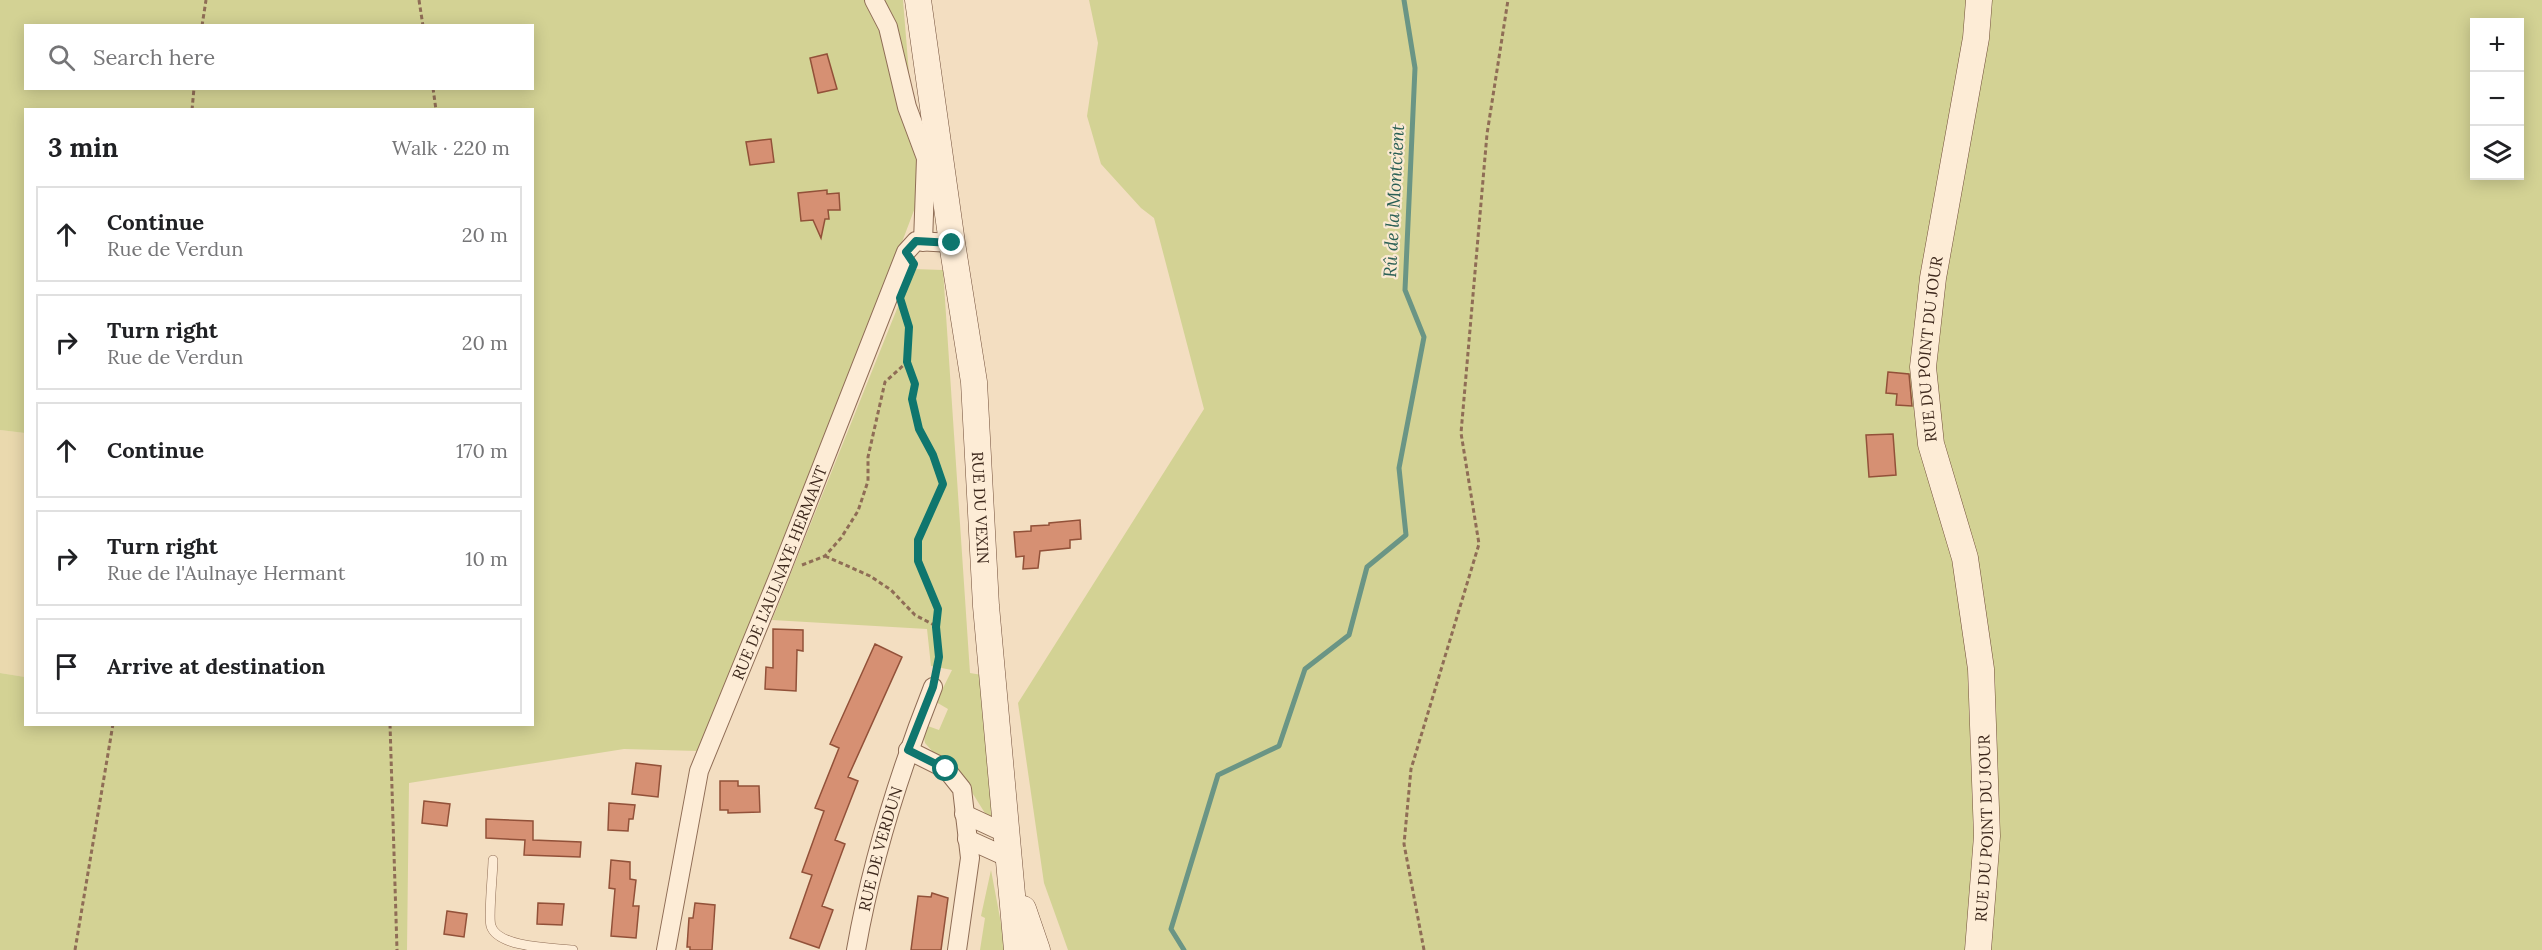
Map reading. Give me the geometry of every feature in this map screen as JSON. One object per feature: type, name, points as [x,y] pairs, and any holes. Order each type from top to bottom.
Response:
[{"type":"main road","name":"RUE DU VEXIN","points":[[918,0],[928,137],[952,243],[974,382],[986,606],[1017,950]]},
{"type":"main road","name":"RUE DU POINT DU JOUR","points":[[1978,0],[1976,38],[1933,278],[1923,367],[1931,444],[1965,558],[1981,669],[1987,836],[1978,950]]},
{"type":"main road","points":[[1008,856],[1037,950]]},
{"type":"street","points":[[874,0],[888,27],[908,107],[928,137],[923,242],[952,243]]},
{"type":"street","name":"RUE DE L'AULNAYE HERMANT","points":[[666,950],[699,771],[906,252],[916,241],[923,242]]},
{"type":"street","name":"RUE DE VERDUN","points":[[856,950],[866,896],[908,750],[933,687]]},
{"type":"street","points":[[908,750],[946,769],[962,789],[970,858],[957,950]]},
{"type":"street","points":[[964,814],[1008,856]]},
{"type":"street","points":[[967,839],[1008,856]]},
{"type":"lane","points":[[493,860],[491,926],[498,935],[511,943],[573,950]]},
{"type":"path","points":[[202,24],[206,0]]},
{"type":"path","points":[[419,0],[423,24]]},
{"type":"path","points":[[1424,950],[1404,844],[1411,768],[1479,544],[1461,433],[1487,134],[1508,0]]},
{"type":"path","points":[[192,108],[194,90]]},
{"type":"path","points":[[433,90],[436,108]]},
{"type":"path","points":[[903,308],[909,327],[907,362],[915,384],[912,399],[919,429],[933,455],[943,484],[918,540],[918,561],[938,609],[936,627],[939,657],[933,687]]},
{"type":"path","points":[[907,362],[885,382],[868,457],[868,481],[858,511],[842,538],[825,556],[870,576],[891,590],[915,615],[936,627]]},
{"type":"path","points":[[75,950],[113,726]]},
{"type":"path","points":[[390,726],[397,950]]},
{"type":"shaded area","points":[[0,0],[903,0],[919,197],[827,441],[698,751],[624,749],[409,783],[407,950],[0,950],[0,673],[24,677],[24,726],[534,726],[534,108],[24,108],[24,433],[0,430]]},
{"type":"shaded area","points":[[1089,0],[2542,0],[2542,950],[1068,950],[1044,883],[1018,703],[1204,409],[1154,218],[1141,208],[1101,164],[1087,116],[1098,43]]},
{"type":"shaded area","points":[[913,269],[943,270],[970,673],[982,675],[993,819],[988,818],[958,770],[933,752],[925,743],[923,731],[925,725],[939,730],[948,709],[936,702],[952,670],[931,666],[927,629],[772,620]]},
{"type":"shaded area","points":[[0,430],[24,433],[24,677],[0,673]]},
{"type":"shaded area","points":[[991,870],[1006,950],[980,950],[985,918],[981,916]]},
{"type":"building","points":[[827,54],[837,89],[818,93],[810,58]]},
{"type":"building","points":[[771,139],[774,162],[750,165],[746,142]]},
{"type":"building","points":[[827,190],[827,194],[839,193],[840,210],[828,210],[829,219],[825,219],[821,238],[813,220],[801,221],[798,193]]},
{"type":"building","points":[[1888,372],[1909,374],[1912,406],[1896,405],[1897,394],[1886,393]]},
{"type":"building","points":[[1893,434],[1896,475],[1869,477],[1866,435]]},
{"type":"building","points":[[1080,520],[1081,539],[1070,540],[1070,548],[1040,551],[1038,568],[1023,569],[1024,556],[1016,557],[1014,532],[1031,531],[1031,526]]},
{"type":"building","points":[[773,629],[803,630],[803,651],[797,650],[796,691],[765,689],[766,667],[773,668]]},
{"type":"building","points":[[875,644],[902,657],[848,777],[858,781],[835,840],[845,844],[822,906],[833,910],[819,948],[790,938],[812,875],[802,872],[824,811],[815,808],[839,748],[830,744]]},
{"type":"building","points":[[636,763],[661,766],[658,797],[632,794]]},
{"type":"building","points":[[720,781],[738,781],[738,786],[759,786],[760,812],[728,813],[728,810],[720,810]]},
{"type":"building","points":[[424,801],[450,804],[447,826],[422,823]]},
{"type":"building","points":[[609,803],[635,805],[633,819],[629,819],[628,831],[608,830]]},
{"type":"building","points":[[486,819],[533,821],[533,840],[581,842],[580,857],[524,855],[525,840],[486,838]]},
{"type":"building","points":[[611,860],[630,862],[630,879],[636,880],[633,906],[639,906],[636,938],[611,936],[615,889],[609,888]]},
{"type":"building","points":[[932,893],[948,898],[941,950],[911,950],[918,896],[931,897]]},
{"type":"building","points":[[538,903],[564,904],[562,925],[537,924]]},
{"type":"building","points":[[695,903],[715,905],[712,950],[690,950],[690,947],[687,947],[689,918],[693,918]]},
{"type":"building","points":[[447,911],[467,914],[464,937],[444,934]]},
{"type":"waterway","name":"Rû de la Montcient","points":[[1184,950],[1171,929],[1218,775],[1279,746],[1305,669],[1349,635],[1367,567],[1406,535],[1399,468],[1424,337],[1405,290],[1415,68],[1404,0]]},
{"type":"route","points":[[946,769],[908,750],[933,687],[939,657],[936,627],[938,609],[918,561],[918,540],[943,484],[933,455],[919,429],[912,399],[915,384],[907,362],[909,327],[900,298],[914,264],[906,252],[916,241],[952,243]]}]
